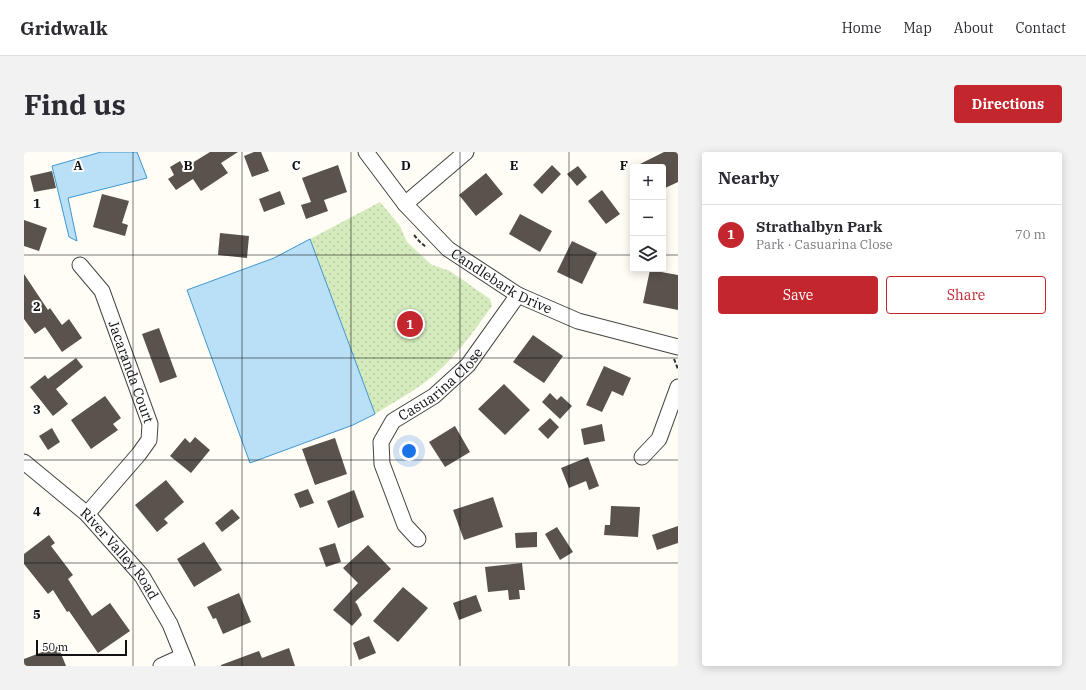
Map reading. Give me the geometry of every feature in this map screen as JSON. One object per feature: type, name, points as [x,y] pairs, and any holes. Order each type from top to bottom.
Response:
[{"type":"street","name":"Candlebark Drive","points":[[366,152],[406,204],[448,249],[518,295],[578,321],[678,347]]},
{"type":"street","points":[[406,204],[466,152]]},
{"type":"street","name":"Jacaranda Court","points":[[80,265],[102,291],[150,424],[149,440],[140,454],[86,514]]},
{"type":"street","name":"Casuarina Close","points":[[418,539],[405,526],[382,464],[381,442],[393,422],[434,396],[468,365],[518,295]]},
{"type":"street","points":[[642,457],[659,439],[678,387]]},
{"type":"street","name":"River Valley Road","points":[[24,462],[86,514],[142,576],[170,624],[185,661]]},
{"type":"street","points":[[161,666],[185,661]]},
{"type":"green space","points":[[380,202],[400,226],[407,242],[432,265],[450,271],[490,299],[492,306],[463,345],[436,373],[411,392],[375,414],[310,239]]},
{"type":"water","points":[[101,152],[137,152],[147,178],[68,198],[77,241],[69,237],[52,166]]},
{"type":"water","points":[[310,239],[375,414],[353,425],[250,463],[187,290],[274,258]]},
{"type":"building","points":[[210,152],[238,152],[221,163],[228,173],[201,191],[193,179],[176,190],[168,179],[174,175],[170,167],[180,161],[184,168]]},
{"type":"building","points":[[254,152],[261,152],[269,171],[252,177],[244,156]]},
{"type":"building","points":[[664,152],[678,152],[678,182],[666,188],[666,164],[640,164]]},
{"type":"building","points":[[338,165],[347,192],[324,200],[328,211],[306,219],[301,205],[311,202],[302,178]]},
{"type":"building","points":[[552,165],[561,174],[542,194],[533,185]]},
{"type":"building","points":[[578,166],[587,177],[577,186],[567,174]]},
{"type":"building","points":[[52,171],[56,188],[34,192],[30,176]]},
{"type":"building","points":[[486,173],[503,194],[476,216],[459,195]]},
{"type":"building","points":[[602,190],[620,214],[606,224],[588,201]]},
{"type":"building","points":[[280,191],[285,204],[264,212],[259,199]]},
{"type":"building","points":[[102,194],[129,201],[122,223],[128,225],[125,236],[93,227]]},
{"type":"building","points":[[520,214],[552,231],[540,252],[509,234]]},
{"type":"building","points":[[24,220],[47,228],[39,251],[24,246]]},
{"type":"building","points":[[220,233],[249,236],[247,258],[218,255]]},
{"type":"building","points":[[572,241],[597,253],[582,284],[557,272]]},
{"type":"building","points":[[650,272],[661,272],[678,275],[678,310],[643,303]]},
{"type":"building","points":[[24,274],[48,310],[50,308],[62,325],[69,319],[82,338],[62,352],[45,327],[35,334],[24,319]]},
{"type":"building","points":[[159,328],[177,377],[160,383],[142,334]]},
{"type":"building","points":[[533,335],[563,356],[544,383],[513,362]]},
{"type":"building","points":[[76,358],[83,367],[56,389],[68,404],[53,416],[30,387],[45,375],[48,379]]},
{"type":"building","points":[[604,366],[631,378],[623,396],[612,391],[602,412],[586,405]]},
{"type":"building","points":[[504,384],[530,410],[505,435],[478,409]]},
{"type":"building","points":[[550,393],[557,400],[561,396],[572,406],[560,419],[542,402]]},
{"type":"building","points":[[105,396],[121,418],[113,424],[118,430],[91,449],[71,420]]},
{"type":"building","points":[[550,418],[559,427],[548,439],[538,429]]},
{"type":"building","points":[[602,424],[605,441],[584,445],[581,429]]},
{"type":"building","points":[[455,426],[470,452],[445,467],[429,442]]},
{"type":"building","points":[[52,428],[60,442],[48,450],[39,436]]},
{"type":"building","points":[[195,437],[210,450],[191,473],[170,456],[185,438],[190,443]]},
{"type":"building","points":[[335,438],[347,474],[315,485],[302,449]]},
{"type":"building","points":[[588,457],[599,486],[589,490],[586,481],[569,488],[561,468]]},
{"type":"building","points":[[166,480],[184,502],[164,519],[168,523],[157,532],[135,505]]},
{"type":"building","points":[[308,489],[314,503],[300,508],[294,494]]},
{"type":"building","points":[[354,490],[364,517],[338,528],[327,501]]},
{"type":"building","points":[[493,497],[503,527],[464,540],[453,510]]},
{"type":"building","points":[[611,506],[640,507],[638,537],[604,535],[605,525],[610,525]]},
{"type":"building","points":[[232,509],[240,518],[222,532],[215,523]]},
{"type":"building","points":[[678,526],[678,543],[657,550],[652,535]]},
{"type":"building","points":[[557,527],[573,552],[560,560],[545,534]]},
{"type":"building","points":[[537,532],[537,547],[516,548],[515,533]]},
{"type":"building","points":[[49,535],[55,543],[51,546],[73,575],[68,579],[92,616],[110,603],[130,631],[98,653],[69,611],[67,612],[53,590],[48,594],[24,564],[24,554]]},
{"type":"building","points":[[204,542],[222,570],[194,587],[177,559]]},
{"type":"building","points":[[335,543],[341,562],[326,567],[319,548]]},
{"type":"building","points":[[368,545],[391,569],[355,602],[362,615],[352,626],[333,610],[358,583],[343,568]]},
{"type":"building","points":[[522,563],[525,590],[519,590],[520,599],[509,600],[508,590],[488,592],[485,567]]},
{"type":"building","points":[[403,587],[428,608],[398,642],[373,621]]},
{"type":"building","points":[[239,593],[251,622],[223,634],[216,618],[213,619],[207,607]]},
{"type":"building","points":[[476,595],[482,611],[459,620],[453,603]]},
{"type":"building","points":[[369,636],[376,653],[359,660],[353,643]]},
{"type":"building","points":[[58,646],[66,666],[24,666],[24,659]]},
{"type":"building","points":[[289,648],[295,666],[221,666],[259,651],[262,658]]},
{"type":"place","name":"Strathalbyn Park","points":[[410,324]]}]
